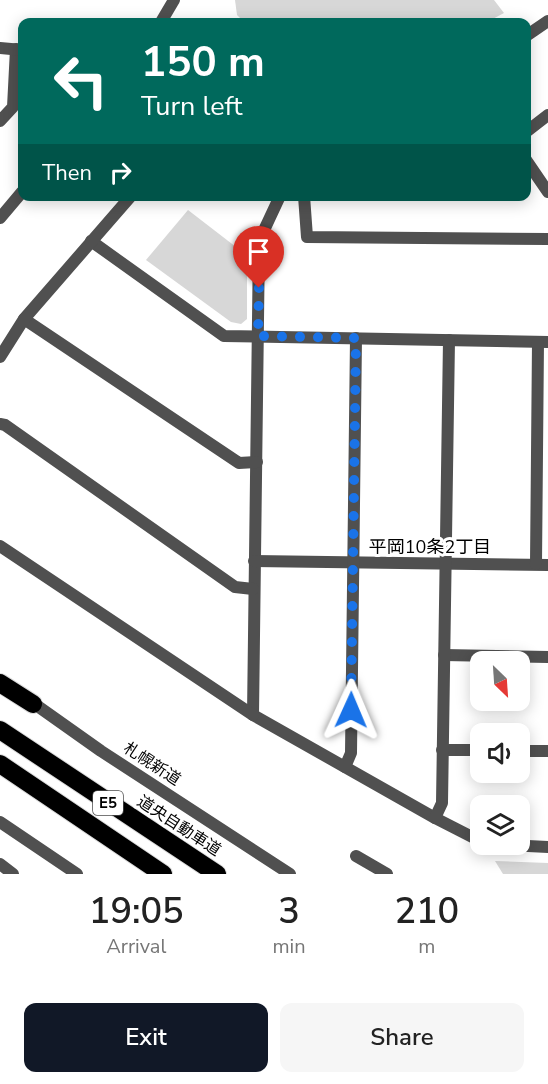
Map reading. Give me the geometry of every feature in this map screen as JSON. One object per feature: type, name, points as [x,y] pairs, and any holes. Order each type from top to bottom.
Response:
[{"type":"highway","points":[[0,683],[33,704]]},
{"type":"highway","name":"道央自動車道","points":[[0,730],[217,874]]},
{"type":"highway","name":"E5","points":[[0,764],[163,874]]},
{"type":"street","points":[[163,18],[174,0]]},
{"type":"street","points":[[531,33],[548,21]]},
{"type":"street","points":[[0,48],[18,50]]},
{"type":"street","points":[[0,121],[13,106],[18,59]]},
{"type":"street","points":[[531,128],[548,115]]},
{"type":"street","points":[[531,167],[548,192]]},
{"type":"street","points":[[0,218],[18,197]]},
{"type":"street","points":[[0,357],[24,319],[127,201]]},
{"type":"street","points":[[253,715],[259,241],[278,201]]},
{"type":"street","points":[[304,201],[307,237],[548,239]]},
{"type":"street","points":[[91,241],[224,336],[543,342],[542,564],[254,561]]},
{"type":"street","points":[[24,319],[239,464],[257,462]]},
{"type":"street","points":[[345,767],[351,753],[356,338]]},
{"type":"street","points":[[435,818],[442,803],[449,340]]},
{"type":"street","points":[[0,424],[5,425],[235,587],[253,589]]},
{"type":"street","points":[[0,546],[253,715],[470,836]]},
{"type":"street","points":[[444,655],[548,657]]},
{"type":"street","name":"札幌新道","points":[[0,676],[33,704],[290,874]]},
{"type":"street","points":[[442,750],[470,750]]},
{"type":"street","points":[[530,751],[548,751]]},
{"type":"street","points":[[0,822],[77,874]]},
{"type":"street","points":[[530,846],[548,847]]},
{"type":"street","points":[[356,856],[387,874]]},
{"type":"street","points":[[0,864],[13,874]]},
{"type":"shaded area","points":[[235,0],[494,0],[504,13],[495,18],[240,18],[237,15]]},
{"type":"shaded area","points":[[188,210],[236,247],[247,250],[247,319],[241,324],[231,322],[146,260]]},
{"type":"shaded area","points":[[495,861],[548,863],[548,874],[503,874]]},
{"type":"district","name":"平岡10条2丁目","points":[[430,547]]},
{"type":"route","points":[[259,288],[258,336],[356,338],[351,710]]}]
